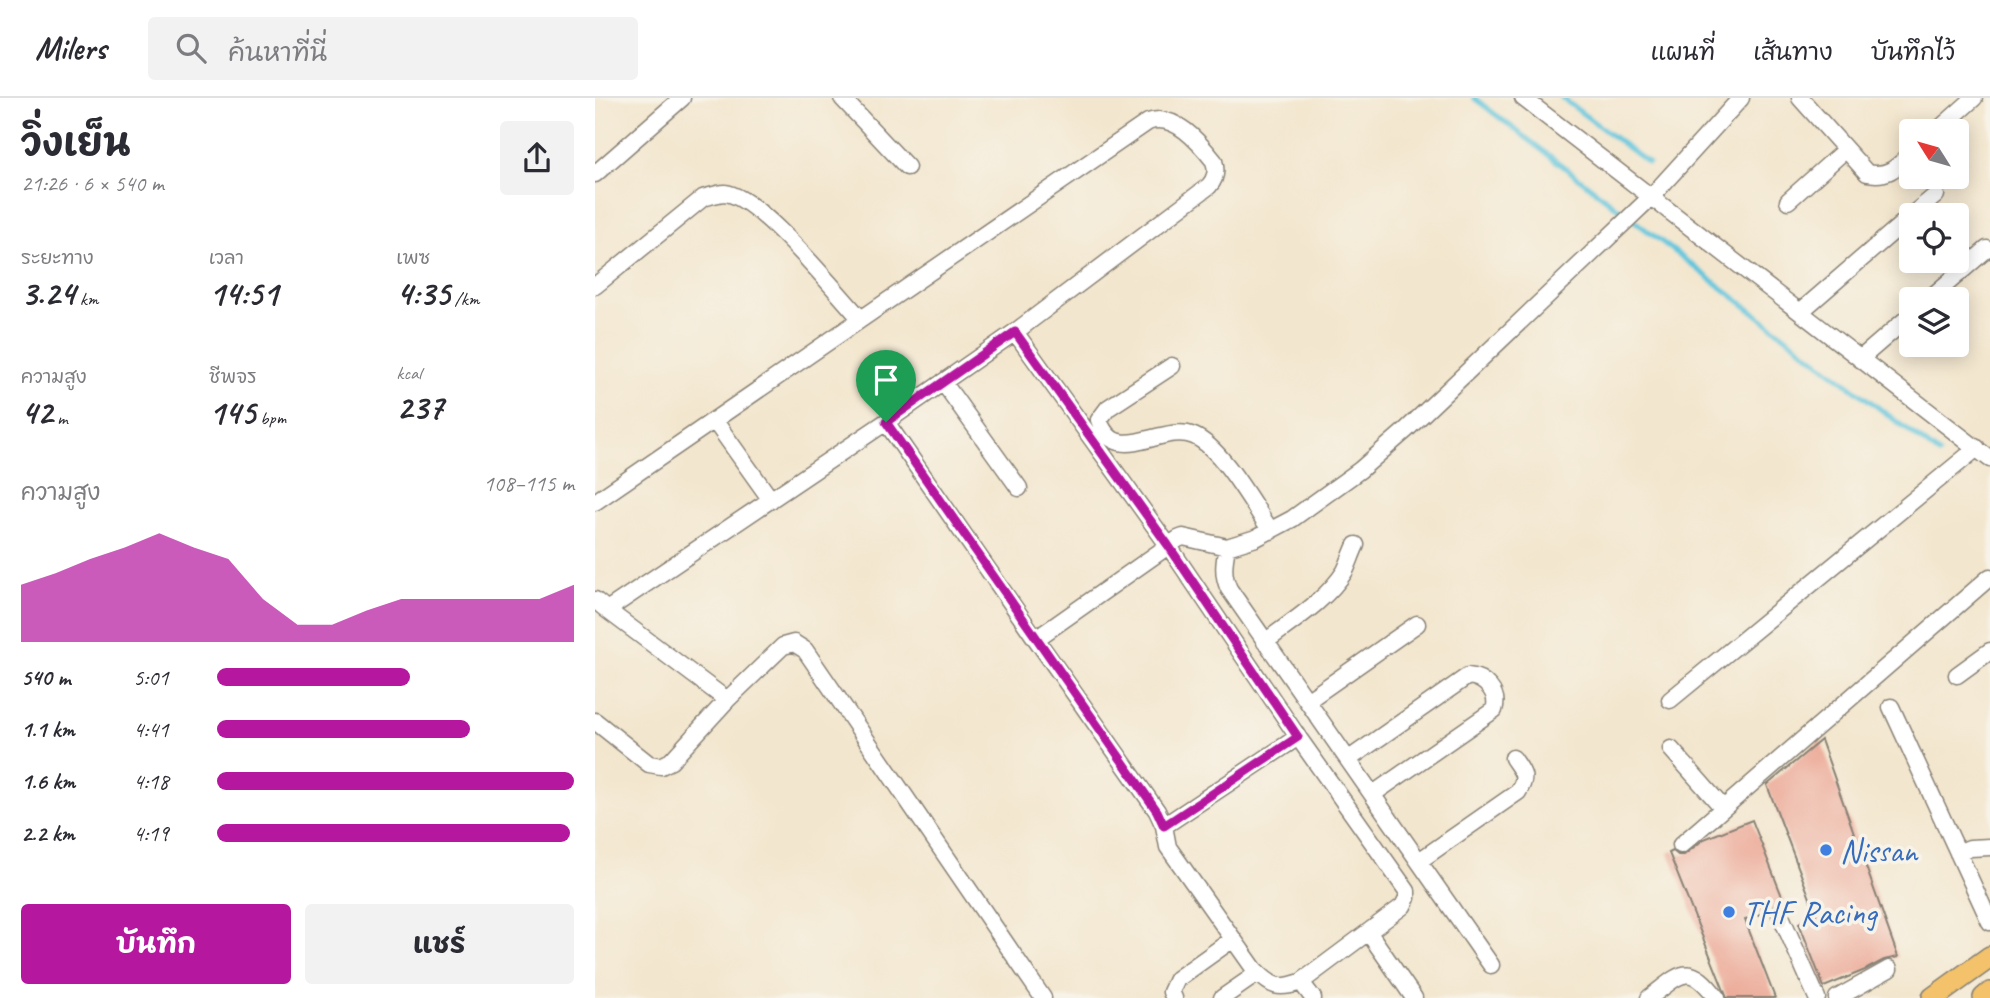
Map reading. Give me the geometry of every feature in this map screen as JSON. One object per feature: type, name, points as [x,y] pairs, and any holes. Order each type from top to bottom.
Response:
[{"type":"main road","points":[[1933,998],[1990,957]]},
{"type":"main road","points":[[1984,998],[1990,993]]},
{"type":"street","points":[[595,174],[682,98]]},
{"type":"street","points":[[842,98],[907,167]]},
{"type":"street","points":[[1523,98],[1990,459]]},
{"type":"street","points":[[1036,639],[1183,537],[1227,547],[1271,531],[1320,501],[1389,446],[1650,198],[1741,98]]},
{"type":"street","points":[[1800,98],[1867,173],[1880,175],[1899,165]]},
{"type":"street","points":[[1950,119],[1974,98]]},
{"type":"street","points":[[595,502],[1149,122],[1158,118],[1170,121],[1214,161],[1214,180],[1209,186],[1015,332],[771,500],[601,605],[727,700]]},
{"type":"street","points":[[1788,201],[1845,150]]},
{"type":"street","points":[[595,286],[703,198],[725,193],[741,200],[777,228],[860,318]]},
{"type":"street","points":[[1926,203],[1936,195]]},
{"type":"street","points":[[1800,312],[1899,226]]},
{"type":"street","points":[[1943,287],[1987,249]]},
{"type":"street","points":[[1860,359],[1899,325]]},
{"type":"street","points":[[886,422],[1157,811],[1164,826],[1168,847],[1258,973],[1281,988],[1301,982],[1403,906],[1407,891],[1298,737],[1168,545],[1015,332]]},
{"type":"street","points":[[1172,366],[1108,408],[1099,421],[1102,428],[1110,438],[1121,444],[1131,444],[1176,432],[1192,435],[1209,444],[1271,531]]},
{"type":"street","points":[[943,382],[1019,488]]},
{"type":"street","points":[[714,420],[771,500]]},
{"type":"street","points":[[1670,700],[1977,448]]},
{"type":"street","points":[[1265,642],[1330,588],[1344,572],[1356,545]]},
{"type":"street","points":[[1227,547],[1224,577],[1265,642],[1491,965]]},
{"type":"street","points":[[1681,845],[1990,577]]},
{"type":"street","points":[[1307,701],[1417,625]]},
{"type":"street","points":[[595,721],[649,764],[661,766],[671,761],[727,700],[783,646],[794,643],[806,650],[1043,998]]},
{"type":"street","points":[[1957,675],[1990,651]]},
{"type":"street","points":[[1349,759],[1468,677],[1477,677],[1494,695],[1494,710],[1373,794]]},
{"type":"street","points":[[1891,706],[1990,922]]},
{"type":"street","points":[[1164,826],[1298,737]]},
{"type":"street","points":[[1671,749],[1723,808]]},
{"type":"street","points":[[1419,861],[1518,792],[1524,783],[1524,774],[1513,758]]},
{"type":"street","points":[[1958,853],[1970,848],[1990,847]]},
{"type":"street","points":[[1780,914],[1818,998]]},
{"type":"street","points":[[1369,933],[1414,998]]},
{"type":"street","points":[[1174,998],[1171,992],[1177,979],[1233,939]]},
{"type":"street","points":[[1837,998],[1889,969]]},
{"type":"street","points":[[1222,998],[1258,973]]},
{"type":"street","points":[[1649,998],[1678,976],[1688,974],[1699,978],[1717,998]]},
{"type":"street","points":[[1301,982],[1313,998]]},
{"type":"building","name":"Nissan","points":[[1821,740],[1898,957],[1884,960],[1824,987],[1799,923],[1816,914],[1767,785]]},
{"type":"building","name":"THF Racing","points":[[1752,820],[1785,904],[1776,904],[1771,910],[1745,920],[1775,998],[1727,998],[1669,853],[1673,851],[1684,855],[1704,839]]},
{"type":"waterway","points":[[1474,98],[1939,454]]},
{"type":"waterway","points":[[1562,98],[1648,163]]},
{"type":"place","name":"Nissan","points":[[1826,850]]},
{"type":"place","name":"THF Racing","points":[[1729,912]]},
{"type":"route","points":[[1015,332],[1168,545],[1298,737],[1164,826],[1157,811],[886,422],[1015,332]]}]
